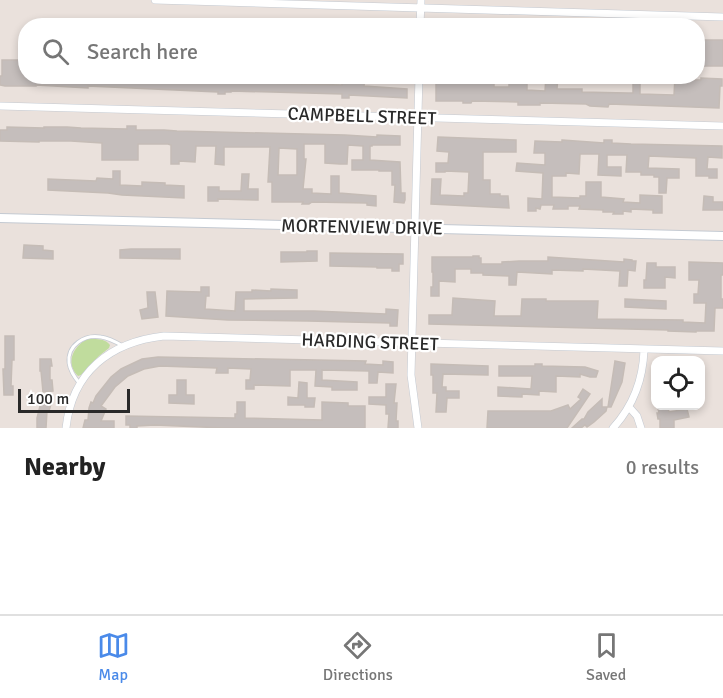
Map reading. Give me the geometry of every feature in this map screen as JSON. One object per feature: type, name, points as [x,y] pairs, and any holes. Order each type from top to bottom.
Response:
[{"type":"street","points":[[155,0],[421,4],[723,17]]},
{"type":"street","points":[[418,428],[411,375],[419,84]]},
{"type":"street","name":"CAMPBELL STREET","points":[[0,106],[723,126]]},
{"type":"street","name":"MORTENVIEW DRIVE","points":[[0,218],[723,237]]},
{"type":"street","name":"HARDING STREET","points":[[66,428],[70,406],[80,384],[97,363],[123,346],[147,338],[164,336],[723,351]]},
{"type":"street","points":[[613,428],[629,407],[639,385],[644,350]]},
{"type":"street","points":[[629,407],[637,416],[641,428]]},
{"type":"lane","points":[[80,384],[72,373],[69,362],[70,353],[80,340],[90,336],[100,336],[123,346]]},
{"type":"green space","points":[[87,339],[103,340],[110,345],[78,376],[72,366],[72,356],[78,346]]},
{"type":"building","points":[[705,40],[723,40],[723,66],[705,66]]},
{"type":"building","points":[[2,60],[18,60],[18,84],[364,84],[364,86],[407,89],[407,98],[349,95],[349,98],[342,98],[342,94],[231,91],[218,94],[218,92],[88,86],[88,88],[5,86],[0,85],[0,76],[2,76]]},
{"type":"building","points":[[705,78],[722,79],[719,108],[609,104],[608,107],[586,104],[518,105],[518,102],[436,101],[436,84],[494,84],[494,87],[509,87],[509,84],[527,84],[527,90],[545,91],[545,84],[557,84],[557,89],[582,89],[582,92],[633,93],[633,84],[640,84],[640,94],[674,95],[675,84],[705,84]]},
{"type":"building","points":[[127,126],[136,126],[136,130],[400,136],[400,145],[370,146],[370,160],[400,162],[401,193],[405,193],[405,200],[404,203],[394,202],[395,185],[392,185],[392,171],[352,170],[352,160],[363,160],[363,146],[348,145],[347,164],[340,164],[325,163],[325,144],[304,144],[304,159],[306,159],[303,189],[312,189],[312,193],[331,194],[331,176],[339,176],[339,193],[376,196],[376,206],[367,205],[367,203],[272,202],[272,182],[268,182],[270,147],[224,147],[224,165],[215,164],[216,146],[196,146],[195,162],[179,161],[179,164],[171,164],[171,145],[168,144],[138,144],[138,160],[102,160],[102,143],[0,141],[0,130],[7,130],[7,127],[127,129]],"holes":[[[279,148],[297,149],[297,175],[278,175]]]},
{"type":"building","points":[[438,137],[516,140],[516,152],[483,152],[483,180],[490,180],[490,194],[508,196],[509,208],[431,204],[432,179],[441,179],[440,195],[464,196],[464,193],[468,193],[469,172],[436,172],[436,163],[448,163],[449,152],[437,151]]},
{"type":"building","points":[[562,140],[604,143],[604,140],[612,140],[612,143],[722,146],[722,158],[708,157],[707,169],[717,169],[717,178],[709,178],[709,176],[696,176],[696,158],[649,156],[648,168],[679,169],[679,178],[667,178],[666,193],[659,193],[659,177],[641,175],[641,172],[626,172],[627,155],[607,155],[607,167],[621,167],[621,176],[598,175],[599,154],[580,154],[579,174],[566,173],[566,176],[552,176],[552,197],[580,198],[580,196],[586,196],[586,182],[601,182],[601,197],[640,203],[640,195],[662,196],[662,213],[653,213],[653,210],[631,209],[631,212],[623,211],[623,214],[613,214],[614,212],[603,212],[603,210],[579,209],[580,206],[553,209],[554,205],[541,205],[540,209],[536,208],[536,211],[528,211],[528,198],[542,199],[543,173],[516,171],[517,163],[545,165],[545,153],[534,153],[535,141],[562,142]]},
{"type":"building","points":[[113,171],[120,171],[120,185],[142,186],[142,182],[184,186],[184,198],[48,190],[48,179],[96,181],[97,178],[113,179]]},
{"type":"building","points":[[242,174],[249,174],[248,189],[258,189],[258,200],[208,201],[208,187],[219,187],[219,191],[241,191]]},
{"type":"building","points":[[704,196],[713,197],[713,202],[723,202],[723,210],[703,210]]},
{"type":"building","points":[[24,245],[43,246],[43,250],[53,251],[53,259],[23,258]]},
{"type":"building","points":[[180,249],[180,259],[120,258],[120,250]]},
{"type":"building","points":[[317,251],[317,261],[281,262],[281,252]]},
{"type":"building","points":[[330,253],[403,254],[403,264],[399,264],[399,271],[392,271],[392,268],[330,266]]},
{"type":"building","points":[[473,256],[481,258],[481,264],[548,261],[548,257],[636,261],[635,271],[628,270],[627,286],[619,286],[620,271],[583,269],[583,271],[552,270],[552,274],[517,272],[516,285],[509,285],[509,276],[483,275],[483,273],[471,273],[471,269],[455,269],[455,282],[439,281],[439,296],[431,296],[432,257]]},
{"type":"building","points":[[689,262],[723,263],[721,299],[723,299],[723,308],[715,308],[714,331],[429,324],[429,315],[452,315],[453,298],[495,301],[494,316],[521,316],[522,299],[546,299],[546,301],[598,301],[597,319],[683,320],[683,322],[705,323],[706,303],[694,303],[694,294],[698,294],[699,280],[689,280]]},
{"type":"building","points":[[647,263],[656,263],[656,267],[675,267],[675,278],[665,277],[665,288],[644,288]]},
{"type":"building","points":[[201,287],[209,287],[205,309],[235,311],[236,292],[271,291],[271,289],[297,290],[297,298],[244,299],[244,311],[386,314],[386,309],[398,310],[397,326],[390,326],[390,323],[228,320],[166,316],[167,291],[201,292]]},
{"type":"building","points":[[147,292],[155,292],[158,317],[142,319],[140,310],[148,308]]},
{"type":"building","points":[[625,299],[666,301],[666,309],[625,307]]},
{"type":"building","points":[[5,336],[14,336],[11,386],[13,386],[13,395],[4,395]]},
{"type":"building","points":[[158,357],[366,361],[365,364],[383,365],[383,361],[393,362],[393,373],[378,372],[377,383],[369,383],[369,371],[322,370],[322,380],[357,382],[357,390],[332,390],[332,387],[315,386],[316,370],[290,370],[290,386],[254,385],[254,389],[246,389],[246,380],[250,380],[251,369],[228,368],[228,373],[216,373],[217,368],[160,366],[144,369],[128,376],[115,387],[101,406],[106,409],[101,421],[114,421],[114,428],[83,428],[85,420],[88,420],[91,402],[93,403],[111,377],[121,369],[142,359]]},
{"type":"building","points":[[40,359],[51,359],[50,380],[52,380],[53,391],[43,392]]},
{"type":"building","points":[[615,361],[625,363],[622,382],[611,407],[608,407]]},
{"type":"building","points":[[431,364],[488,366],[488,375],[443,374],[442,387],[446,387],[446,391],[459,391],[459,398],[447,398],[446,412],[436,412],[437,393],[433,393]]},
{"type":"building","points":[[535,364],[585,367],[598,371],[596,377],[580,374],[580,377],[556,376],[556,392],[539,391],[539,395],[522,394],[522,397],[498,396],[498,387],[531,389],[532,376],[499,376],[499,366],[535,366]]},
{"type":"building","points":[[177,380],[186,380],[186,395],[194,395],[194,404],[169,403],[169,395],[177,395]]},
{"type":"building","points":[[299,382],[307,383],[307,398],[315,398],[314,407],[288,405],[288,397],[298,398]]},
{"type":"building","points":[[386,384],[396,384],[394,403],[397,403],[398,428],[388,428],[389,414],[386,414],[386,405],[369,404],[369,397],[386,397]]},
{"type":"building","points":[[583,389],[590,394],[567,428],[487,428],[488,411],[551,411],[568,405],[570,409],[581,399],[578,397]]},
{"type":"building","points":[[42,398],[52,400],[49,411],[47,411],[46,428],[37,428],[37,418]]},
{"type":"building","points":[[602,399],[602,407],[607,407],[606,411],[587,427],[585,425],[581,428],[572,428],[584,419]]},
{"type":"building","points":[[237,402],[245,402],[245,418],[322,420],[322,402],[365,406],[365,428],[224,428],[155,425],[130,428],[130,425],[126,425],[126,416],[235,418]]},
{"type":"building","points":[[658,410],[668,410],[669,412],[687,410],[689,417],[674,420],[674,428],[660,428],[657,413],[659,413]]}]
